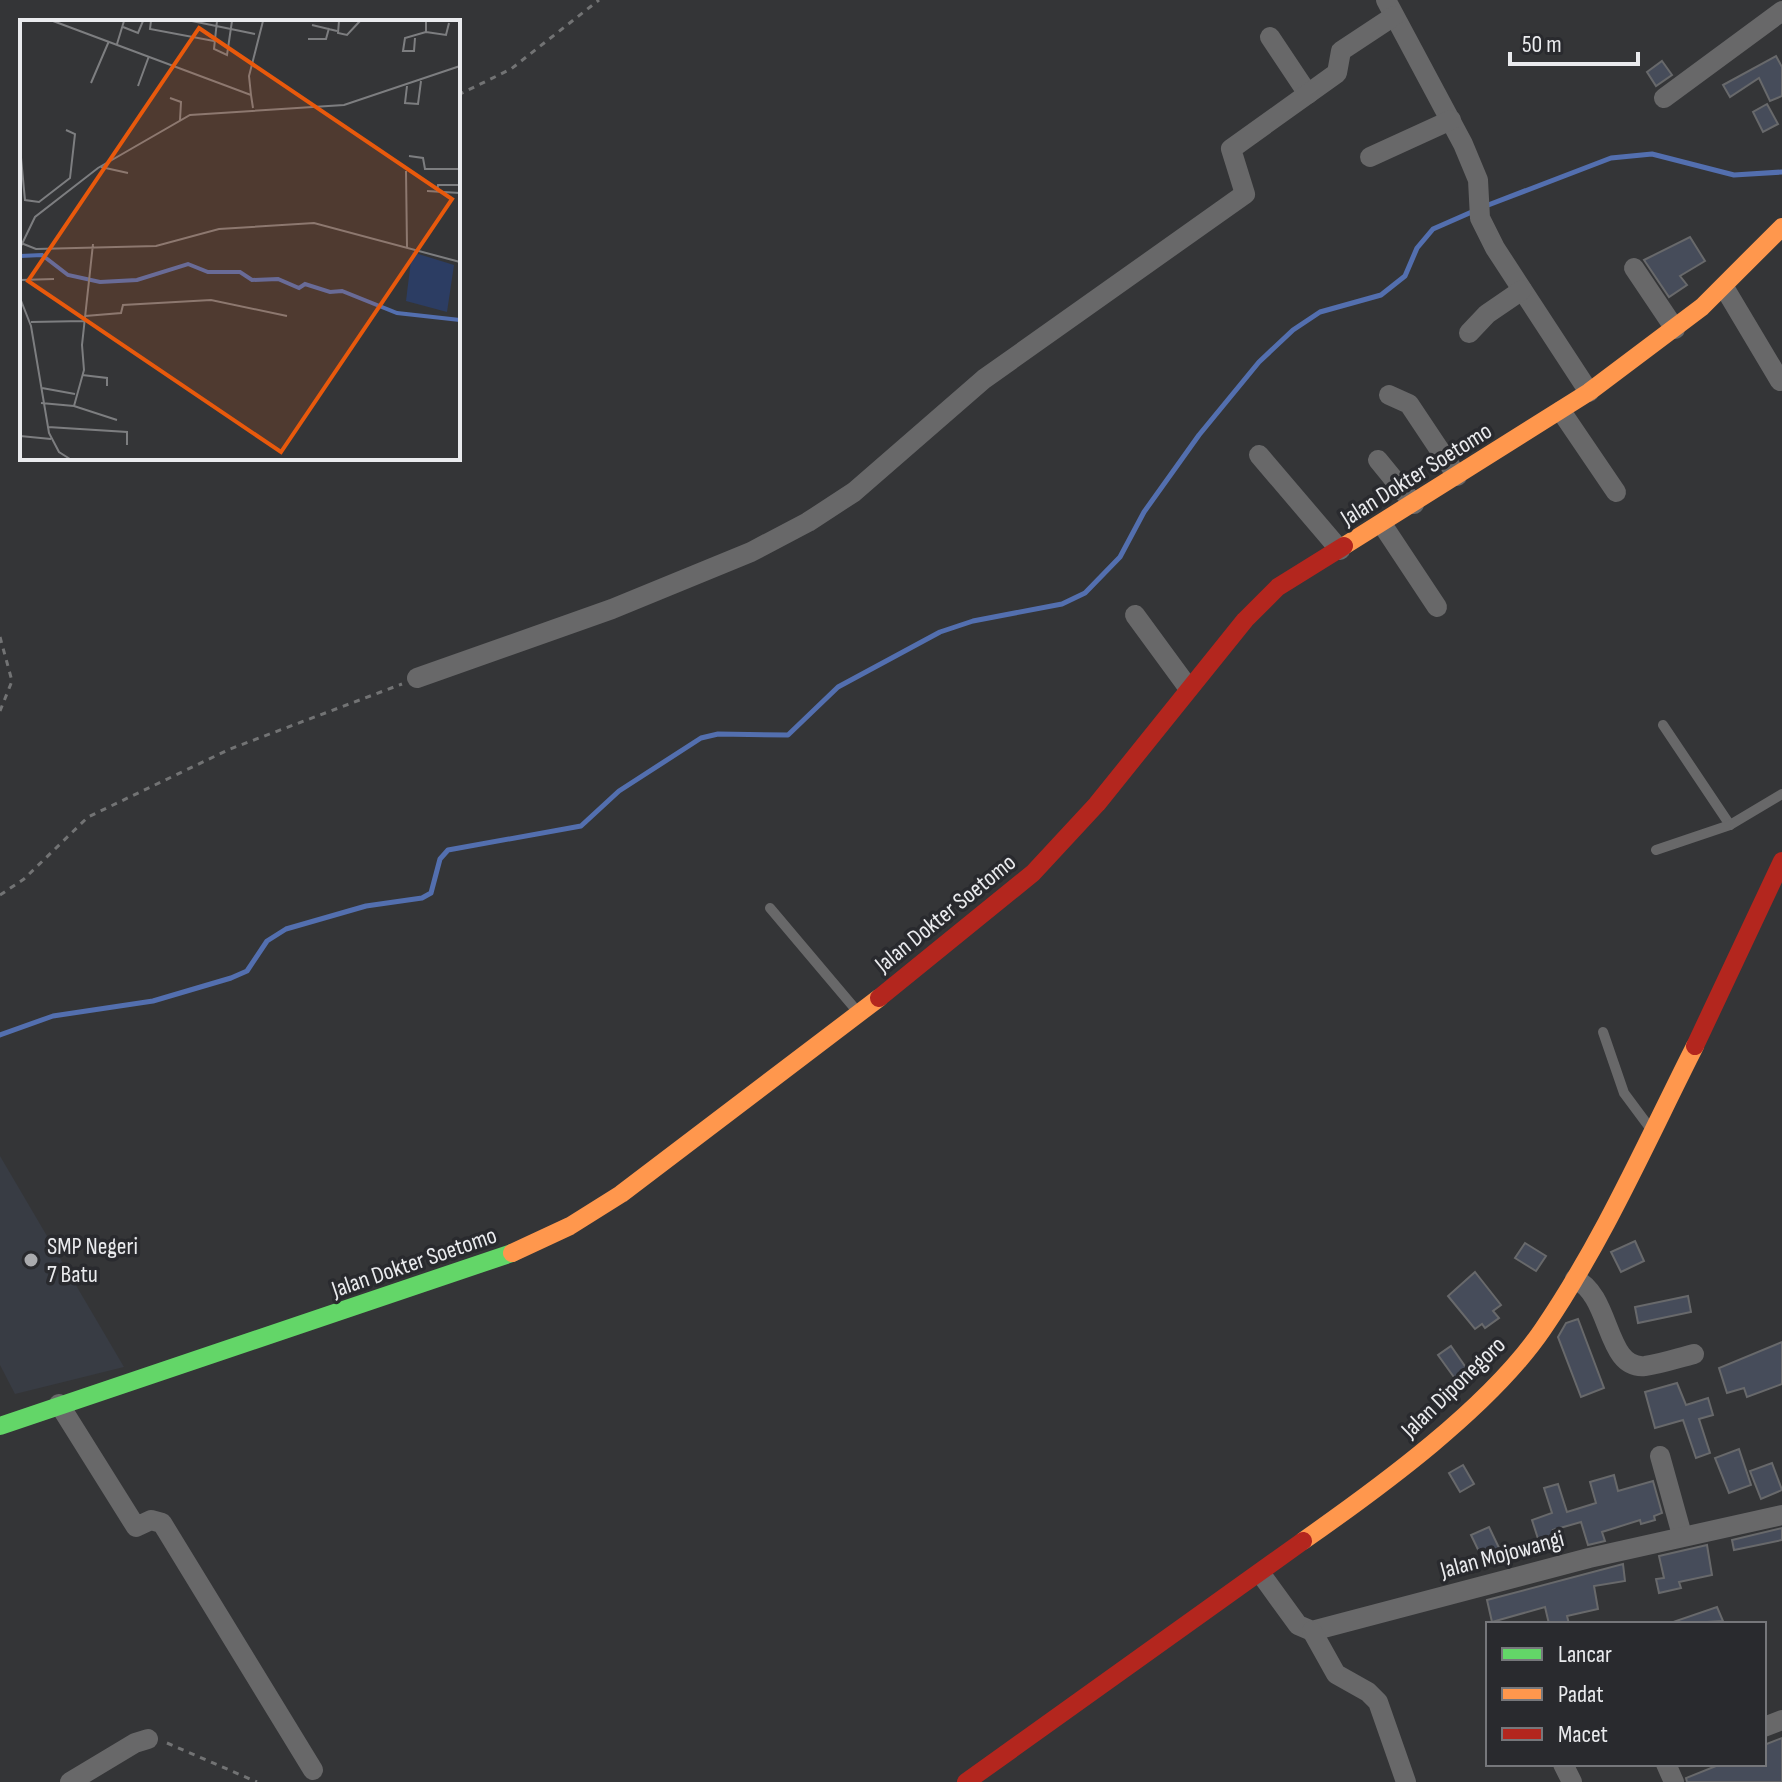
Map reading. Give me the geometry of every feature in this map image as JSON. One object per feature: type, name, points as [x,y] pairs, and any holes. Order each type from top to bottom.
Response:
[{"type":"street","points":[[417,678],[674,584],[751,552],[834,506],[984,379],[1245,194],[1231,149],[1337,73],[1344,48],[1390,8],[1451,120],[1478,180],[1479,210],[1522,290],[1589,392]]},
{"type":"street","points":[[1664,98],[1782,11]]},
{"type":"street","points":[[1270,37],[1308,94]]},
{"type":"street","points":[[1370,157],[1451,120]]},
{"type":"street","name":"Jalan Dokter Soetomo","points":[[0,1426],[59,1404],[296,1329],[545,1239],[589,1214],[946,947],[1046,861],[1089,813],[1187,686],[1252,611],[1278,587],[1589,392],[1675,329],[1724,287],[1782,227]]},
{"type":"street","points":[[1634,268],[1675,329]]},
{"type":"street","points":[[1724,287],[1780,381]]},
{"type":"street","points":[[1469,333],[1487,314],[1522,290]]},
{"type":"street","points":[[1389,395],[1409,404],[1457,476]]},
{"type":"street","points":[[1561,411],[1616,492]]},
{"type":"street","points":[[1259,455],[1340,550]]},
{"type":"street","points":[[1378,460],[1414,504]]},
{"type":"street","points":[[1382,524],[1437,607]]},
{"type":"street","points":[[1135,615],[1187,686]]},
{"type":"street","name":"Jalan Diponegoro","points":[[966,1782],[1261,1574],[1406,1466],[1477,1404],[1542,1331],[1575,1279],[1654,1133],[1782,861]]},
{"type":"street","points":[[1575,1279],[1590,1289],[1600,1302],[1617,1352],[1629,1363],[1644,1366],[1694,1354]]},
{"type":"street","points":[[59,1404],[136,1527],[151,1520],[162,1523],[313,1770]]},
{"type":"street","points":[[1660,1456],[1682,1535]]},
{"type":"street","name":"Jalan Mojowangi","points":[[1312,1631],[1682,1535],[1782,1515]]},
{"type":"street","points":[[1261,1574],[1298,1625],[1312,1631],[1336,1674],[1368,1692],[1378,1702],[1406,1782]]},
{"type":"street","points":[[70,1782],[101,1775],[148,1739]]},
{"type":"lane","points":[[1663,725],[1730,825]]},
{"type":"lane","points":[[1656,850],[1730,825],[1782,794]]},
{"type":"lane","points":[[770,908],[858,1013]]},
{"type":"lane","points":[[1603,1032],[1630,1105],[1654,1133]]},
{"type":"path","points":[[460,94],[511,69],[599,0]]},
{"type":"path","points":[[0,637],[12,681],[0,711]]},
{"type":"path","points":[[0,895],[24,879],[88,817],[230,749],[417,678]]},
{"type":"path","points":[[148,1739],[170,1744],[257,1782]]},
{"type":"shaded area","name":"SMP Negeri 7 Batu","points":[[0,1156],[124,1367],[15,1394],[0,1365]]},
{"type":"building","points":[[1776,56],[1782,67],[1782,96],[1770,101],[1759,78],[1730,97],[1723,85]]},
{"type":"building","points":[[1662,61],[1672,75],[1656,86],[1647,72]]},
{"type":"building","points":[[1767,104],[1778,124],[1763,132],[1753,112]]},
{"type":"building","points":[[1690,237],[1705,261],[1680,276],[1687,285],[1669,297],[1644,260]]},
{"type":"building","points":[[1635,1241],[1644,1261],[1621,1272],[1611,1252]]},
{"type":"building","points":[[1525,1243],[1546,1256],[1536,1271],[1515,1258]]},
{"type":"building","points":[[1475,1272],[1501,1305],[1493,1311],[1499,1318],[1485,1328],[1482,1324],[1475,1329],[1448,1296]]},
{"type":"building","points":[[1688,1296],[1691,1312],[1638,1323],[1635,1307]]},
{"type":"building","points":[[1578,1319],[1604,1388],[1581,1397],[1558,1337],[1566,1323]]},
{"type":"building","points":[[1782,1342],[1782,1384],[1747,1397],[1744,1388],[1727,1393],[1719,1368]]},
{"type":"building","points":[[1451,1346],[1469,1372],[1456,1380],[1438,1355]]},
{"type":"building","points":[[1677,1383],[1686,1405],[1708,1398],[1713,1415],[1699,1419],[1710,1453],[1696,1458],[1683,1420],[1655,1428],[1645,1392]]},
{"type":"building","points":[[1739,1449],[1751,1485],[1729,1493],[1715,1458]]},
{"type":"building","points":[[1772,1463],[1782,1490],[1761,1499],[1750,1471]]},
{"type":"building","points":[[1463,1465],[1474,1484],[1460,1492],[1449,1473]]},
{"type":"building","points":[[1614,1475],[1618,1491],[1653,1481],[1662,1513],[1654,1516],[1655,1520],[1641,1524],[1640,1520],[1602,1532],[1605,1541],[1588,1545],[1581,1522],[1553,1530],[1556,1539],[1540,1545],[1532,1520],[1552,1513],[1544,1488],[1558,1484],[1567,1512],[1596,1503],[1590,1482]]},
{"type":"building","points":[[1489,1527],[1501,1552],[1483,1560],[1471,1535]]},
{"type":"building","points":[[1782,1528],[1782,1540],[1734,1550],[1732,1540]]},
{"type":"building","points":[[1707,1545],[1712,1575],[1679,1582],[1681,1588],[1659,1593],[1656,1579],[1664,1578],[1659,1556]]},
{"type":"building","points":[[1623,1564],[1625,1581],[1594,1586],[1598,1609],[1567,1616],[1568,1622],[1549,1622],[1545,1607],[1492,1622],[1487,1600]]},
{"type":"building","points":[[1717,1607],[1723,1621],[1707,1622],[1673,1622]]},
{"type":"building","points":[[1782,1738],[1782,1782],[1687,1782],[1686,1778],[1716,1766],[1766,1766],[1766,1744]]},
{"type":"waterway","points":[[1483,207],[1611,158],[1652,154],[1734,175],[1782,172]]},
{"type":"waterway","points":[[0,1035],[53,1016],[153,1001],[231,978],[247,971],[267,941],[286,929],[366,906],[422,898],[431,893],[440,859],[448,850],[581,826],[619,791],[701,738],[718,734],[788,735],[838,687],[940,632],[973,621],[1062,604],[1085,593],[1120,557],[1144,512],[1199,435],[1259,362],[1293,330],[1320,312],[1381,295],[1405,276],[1417,248],[1433,229],[1474,211]]},
{"type":"traffic: fast","points":[[0,1426],[512,1253]]},
{"type":"traffic: slow","points":[[1344,546],[1589,392],[1702,307],[1782,227]]},
{"type":"traffic: slow","points":[[512,1253],[570,1226],[621,1194],[879,998]]},
{"type":"traffic: slow","points":[[1303,1541],[1432,1444],[1521,1358],[1585,1261],[1695,1046]]},
{"type":"traffic: jam","points":[[879,998],[1033,873],[1097,804],[1245,620],[1278,587],[1344,546]]},
{"type":"traffic: jam","points":[[1695,1046],[1782,861]]},
{"type":"traffic: jam","points":[[966,1782],[1303,1541]]},
{"type":"place","name":"SMP Negeri 7 Batu","points":[[31,1260]]}]
